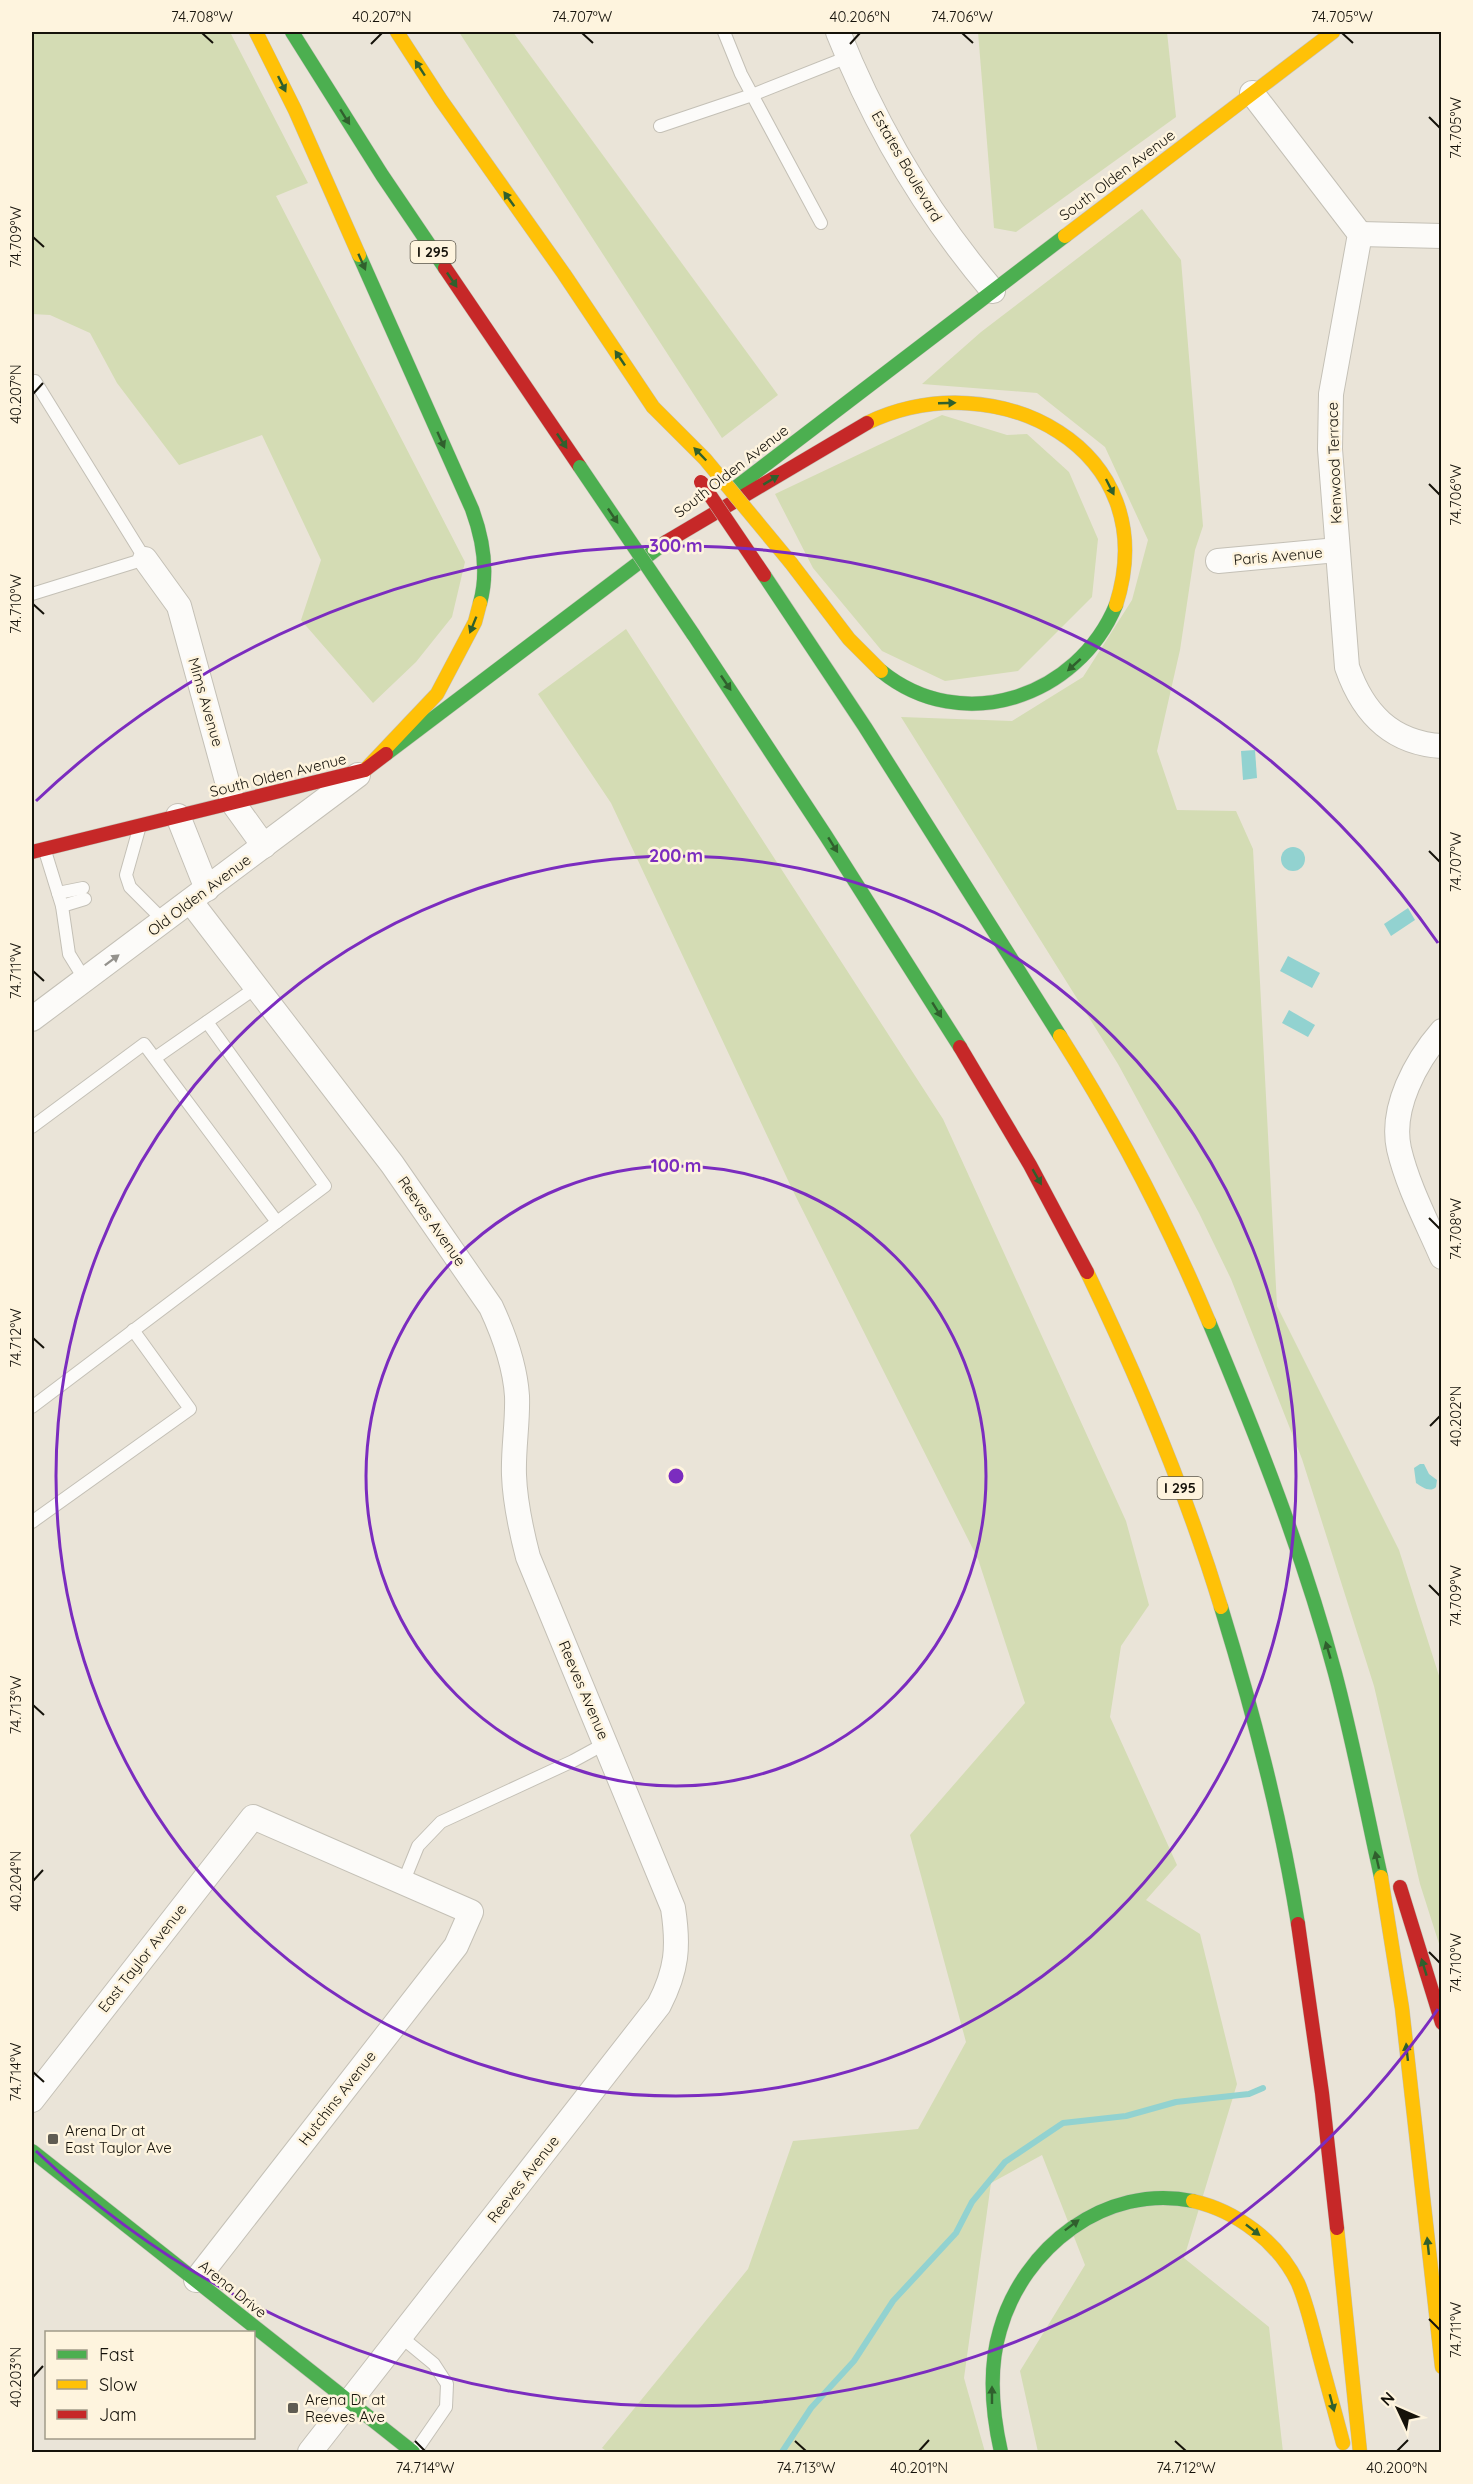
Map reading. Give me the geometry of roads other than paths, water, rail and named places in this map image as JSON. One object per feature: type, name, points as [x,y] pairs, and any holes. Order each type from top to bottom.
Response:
[{"type":"main road","points":[[256,32],[295,110],[472,509],[480,532],[485,565],[483,594],[475,622],[437,694],[365,770]]},
{"type":"main road","name":"I 295","points":[[292,32],[382,175],[789,776],[986,1088],[1048,1196],[1121,1344],[1154,1420],[1198,1536],[1224,1615],[1258,1735],[1293,1896],[1313,2019],[1360,2452]]},
{"type":"main road","points":[[397,32],[441,100],[564,274],[864,727],[1063,1041],[1127,1153],[1203,1307],[1253,1426],[1306,1577],[1442,2023]]},
{"type":"main road","name":"South Olden Avenue","points":[[38,851],[365,770],[1332,32]]},
{"type":"main road","points":[[653,407],[705,459],[791,563],[866,657],[888,676],[909,689],[937,699],[963,703],[989,703],[1018,697],[1045,686],[1067,672],[1087,654],[1104,630],[1116,607],[1126,553],[1123,525],[1115,497],[1102,472],[1083,447],[1060,429],[1030,415],[998,406],[969,403],[918,407],[869,422],[666,542]]},
{"type":"main road","points":[[1335,1674],[1382,1880],[1402,2008],[1442,2367]]},
{"type":"main road","name":"Arena Drive","points":[[32,2151],[414,2452]]},
{"type":"main road","points":[[1001,2452],[992,2402],[993,2366],[998,2337],[1010,2303],[1026,2275],[1046,2249],[1072,2224],[1092,2212],[1126,2201],[1173,2197],[1199,2202],[1224,2211],[1250,2226],[1270,2244],[1289,2267],[1302,2293],[1345,2452]]},
{"type":"street","name":"Estates Boulevard","points":[[838,32],[878,121],[913,183],[952,242],[993,291]]},
{"type":"street","points":[[1251,93],[1360,234],[1442,236]]},
{"type":"street","name":"Kenwood Terrace","points":[[1360,234],[1331,394],[1330,449],[1347,667],[1355,690],[1367,709],[1383,725],[1403,737],[1426,745],[1442,746]]},
{"type":"street","name":"Paris Avenue","points":[[1218,561],[1337,550]]},
{"type":"street","name":"Mims Avenue","points":[[145,559],[179,606],[234,803],[264,846]]},
{"type":"street","name":"Old Olden Avenue","points":[[32,1019],[365,770]]},
{"type":"street","name":"Reeves Avenue","points":[[178,816],[199,895],[256,987],[392,1164],[491,1307],[500,1326],[512,1362],[517,1396],[514,1475],[518,1517],[528,1557],[673,1908],[677,1937],[676,1962],[670,1984],[659,2005],[310,2452]]},
{"type":"street","points":[[1442,1031],[1416,1067],[1404,1094],[1398,1125],[1398,1147],[1408,1179],[1442,1257]]},
{"type":"street","name":"East Taylor Avenue","points":[[32,2100],[253,1817],[403,1883]]},
{"type":"street","name":"Hutchins Avenue","points":[[196,2280],[456,1946],[471,1912],[403,1883]]},
{"type":"lane","points":[[724,32],[752,95],[821,223]]},
{"type":"lane","points":[[660,126],[752,95],[848,57]]},
{"type":"lane","points":[[32,382],[35,381],[145,559],[32,594]]},
{"type":"lane","points":[[140,825],[124,882],[164,921]]},
{"type":"lane","points":[[38,851],[62,906],[69,954],[85,980]]},
{"type":"lane","points":[[58,893],[84,894],[62,906]]},
{"type":"lane","points":[[155,1058],[256,987]]},
{"type":"lane","points":[[32,1407],[325,1186],[207,1022]]},
{"type":"lane","points":[[32,1126],[144,1044],[277,1222]]},
{"type":"lane","points":[[32,1522],[190,1409],[133,1330]]},
{"type":"lane","points":[[403,1883],[418,1846],[441,1822],[573,1761],[606,1743]]},
{"type":"lane","points":[[400,2336],[434,2364],[447,2384],[446,2407],[414,2452]]},
{"type":"water","points":[[1255,750],[1257,778],[1243,780],[1241,751]]},
{"type":"water","points":[[1293,847],[1301,851],[1305,859],[1301,867],[1293,871],[1285,867],[1281,859],[1285,851]]},
{"type":"water","points":[[1408,908],[1415,920],[1391,936],[1384,924]]},
{"type":"water","points":[[1288,956],[1320,973],[1312,988],[1280,971]]},
{"type":"water","points":[[1289,1010],[1315,1025],[1308,1037],[1282,1023]]},
{"type":"water","points":[[1424,1464],[1429,1474],[1437,1480],[1434,1489],[1426,1489],[1416,1483],[1414,1468]]},
{"type":"waterway","points":[[782,2452],[811,2408],[854,2361],[893,2301],[956,2233],[972,2202],[1005,2162],[1063,2123],[1126,2116],[1176,2102],[1249,2094],[1263,2088]]},
{"type":"place","name":"Arena Dr at East Taylor Ave","points":[[53,2139]]},
{"type":"place","name":"Arena Dr at Reeves Ave","points":[[293,2408]]}]
